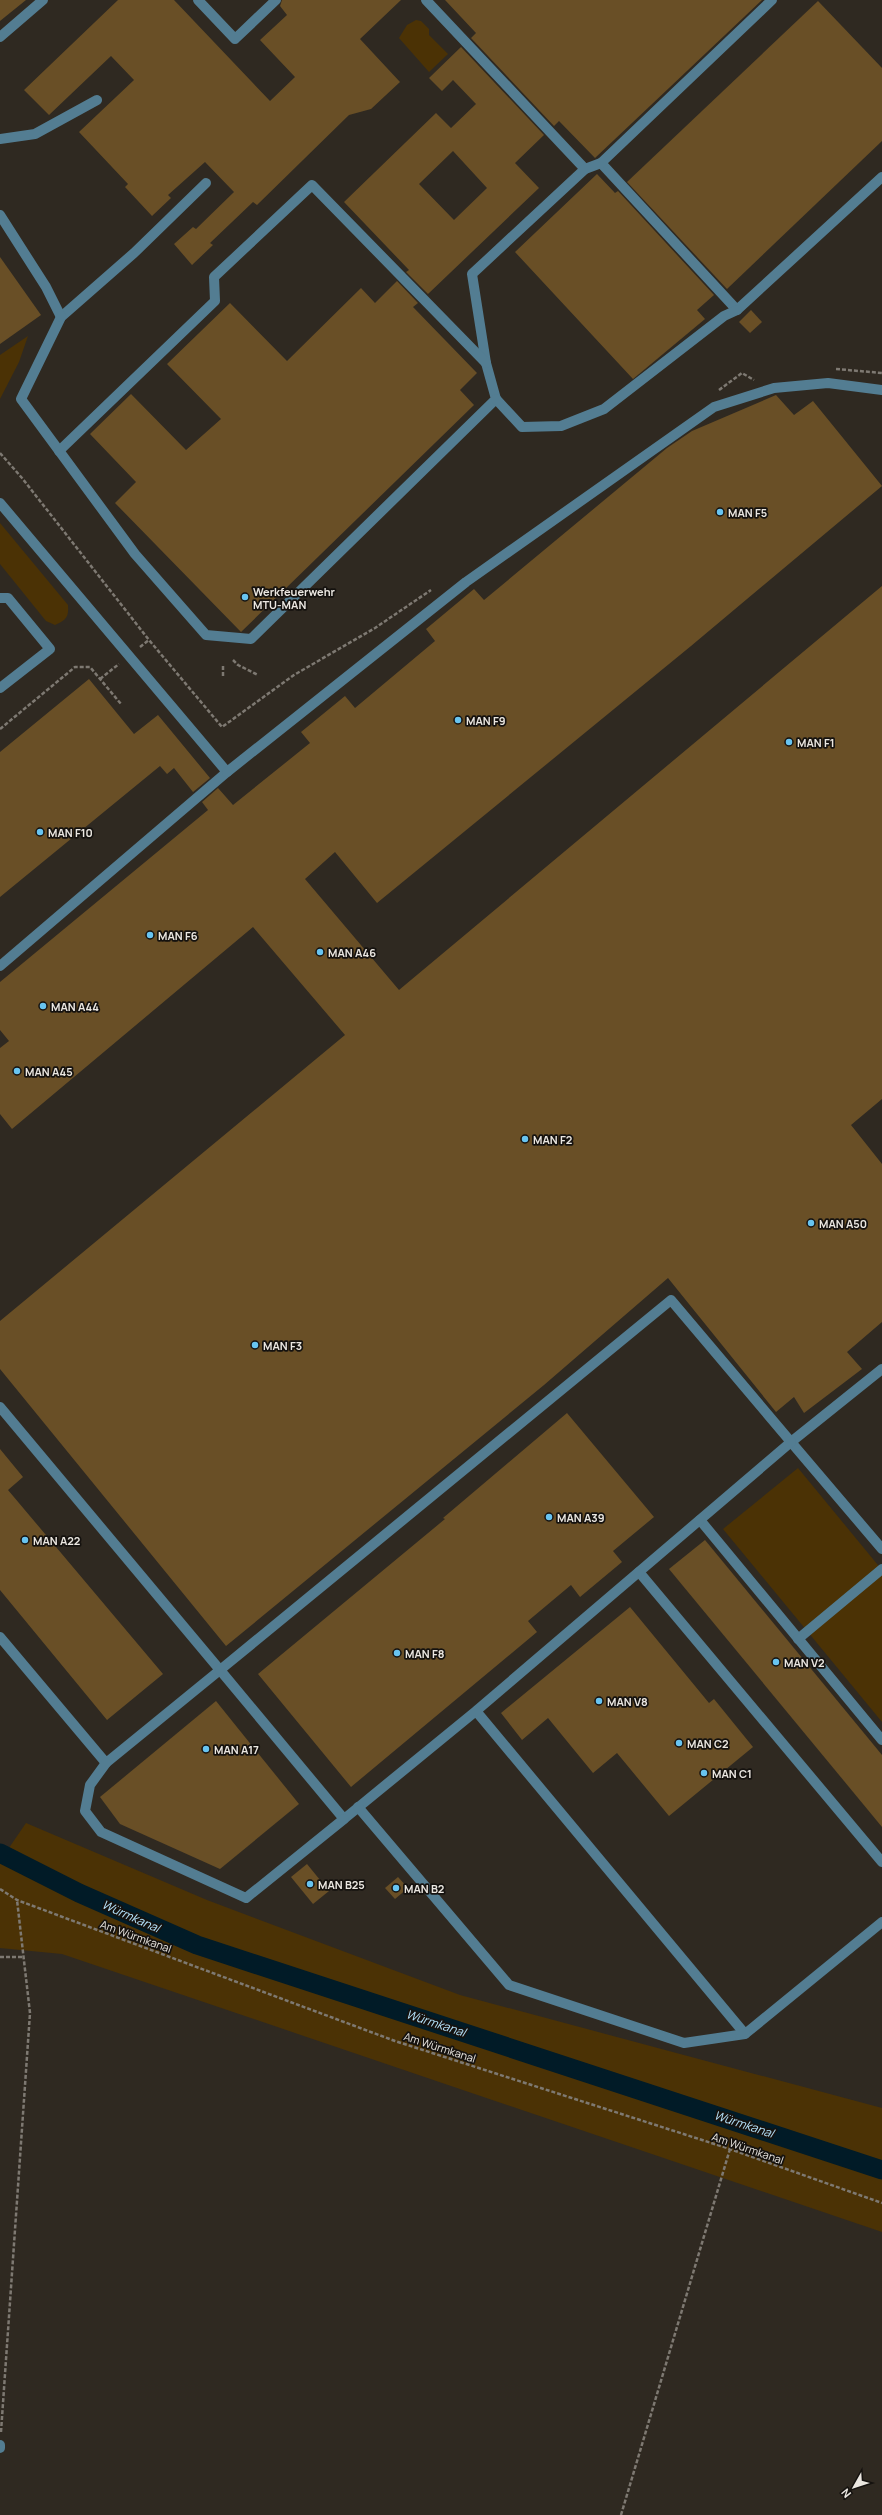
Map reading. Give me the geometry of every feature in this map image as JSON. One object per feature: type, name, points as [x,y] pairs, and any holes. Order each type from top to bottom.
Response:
[{"type":"lane","points":[[0,37],[42,0]]},
{"type":"lane","points":[[198,0],[235,39],[276,0]]},
{"type":"lane","points":[[426,0],[584,169]]},
{"type":"lane","points":[[772,0],[601,164],[584,169],[472,274],[486,363],[496,399],[522,427],[561,426],[604,409],[724,316],[737,310],[882,177]]},
{"type":"lane","points":[[0,139],[35,134],[97,100]]},
{"type":"lane","points":[[601,164],[737,310]]},
{"type":"lane","points":[[206,183],[134,253],[61,317],[21,400],[135,554],[206,635],[251,639],[496,399]]},
{"type":"lane","points":[[59,452],[215,301],[214,277],[312,185],[486,363]]},
{"type":"lane","points":[[0,215],[38,274],[61,317]]},
{"type":"lane","points":[[0,966],[226,772],[466,582],[714,406],[774,388],[828,383],[882,390]]},
{"type":"lane","points":[[0,503],[226,772]]},
{"type":"lane","points":[[0,598],[8,598],[50,649],[0,688]]},
{"type":"lane","points":[[882,1369],[791,1442],[476,1711],[246,1898],[101,1832],[85,1811],[90,1785],[106,1763],[671,1300],[791,1442],[882,1549]]},
{"type":"lane","points":[[0,1407],[344,1819]]},
{"type":"lane","points":[[700,1520],[881,1737]]},
{"type":"lane","points":[[798,1639],[882,1569]]},
{"type":"lane","points":[[639,1572],[882,1862]]},
{"type":"lane","points":[[0,1636],[106,1763]]},
{"type":"lane","points":[[476,1711],[744,2034]]},
{"type":"lane","points":[[358,1807],[509,1985],[684,2043],[744,2034],[882,1922]]},
{"type":"path","points":[[833,369],[848,368],[882,373]]},
{"type":"path","points":[[712,394],[742,373],[754,380],[760,380]]},
{"type":"path","points":[[0,454],[22,478],[149,640],[222,727],[294,675],[375,628],[438,585]]},
{"type":"path","points":[[233,660],[238,665],[258,675]]},
{"type":"path","points":[[223,666],[223,678]]},
{"type":"path","points":[[0,728],[75,667],[90,667],[121,704]]},
{"type":"path","name":"Am Würmkanal","points":[[0,1890],[17,1900],[395,2041],[730,2149],[882,2203]]},
{"type":"path","points":[[0,2446],[30,2013],[17,1900]]},
{"type":"path","points":[[0,1957],[24,1957]]},
{"type":"path","points":[[621,2515],[730,2149]]},
{"type":"shaded area","points":[[416,20],[421,21],[429,29],[429,35],[448,54],[429,72],[399,38],[407,25]]},
{"type":"shaded area","points":[[28,336],[19,362],[0,399],[0,355]]},
{"type":"shaded area","points":[[0,523],[68,605],[66,618],[62,621],[55,625],[46,621],[0,564]]},
{"type":"shaded area","points":[[798,1468],[882,1570],[882,1722],[723,1529]]},
{"type":"shaded area","points":[[26,1823],[207,1900],[460,1995],[882,2108],[882,2232],[62,1954],[0,1948],[0,1861]]},
{"type":"building","points":[[0,0],[26,0],[0,21]]},
{"type":"building","points":[[118,0],[174,0],[270,101],[295,77],[260,40],[287,15],[280,6],[282,0],[401,0],[360,39],[400,82],[371,109],[349,115],[257,205],[253,202],[210,243],[213,245],[192,265],[174,244],[193,227],[196,229],[234,192],[205,162],[168,195],[171,198],[152,216],[125,187],[128,184],[79,132],[134,80],[111,56],[49,115],[24,90]]},
{"type":"building","points":[[445,0],[762,0],[595,158],[559,121],[554,126],[471,38],[476,33]]},
{"type":"building","points":[[818,1],[882,68],[882,141],[727,289],[627,182]]},
{"type":"building","points":[[461,47],[544,135],[515,163],[539,188],[428,294],[406,272],[409,270],[344,202],[436,113],[451,128],[476,104],[453,80],[442,91],[429,78]],"holes":[[[453,151],[487,188],[454,220],[419,184]]]},
{"type":"building","points":[[597,174],[615,193],[618,191],[714,295],[697,310],[705,319],[633,379],[515,252]]},
{"type":"building","points":[[0,257],[41,315],[0,344]]},
{"type":"building","points":[[397,281],[418,303],[413,307],[477,373],[460,390],[474,405],[241,632],[115,503],[136,482],[90,434],[131,394],[186,450],[221,419],[167,364],[230,303],[287,361],[361,288],[375,303]]},
{"type":"building","points":[[751,310],[762,322],[750,333],[739,322]]},
{"type":"building","points":[[776,395],[794,415],[813,401],[882,486],[691,646],[377,903],[335,852],[305,879],[399,990],[882,586],[882,1099],[851,1125],[882,1164],[882,1322],[847,1352],[862,1369],[804,1413],[794,1397],[776,1412],[668,1278],[544,1385],[226,1646],[0,1369],[0,1321],[345,1035],[253,927],[12,1129],[0,1114],[0,1048],[9,1041],[0,1030],[0,982],[208,810],[202,802],[218,788],[233,805],[310,743],[301,732],[345,696],[355,708],[435,641],[426,629],[474,589],[484,600],[667,448],[692,431]]},
{"type":"building","name":"MAN F10","points":[[89,679],[134,734],[158,715],[210,778],[193,792],[174,768],[167,774],[160,766],[0,897],[0,752]]},
{"type":"building","name":"MAN F8","points":[[567,1413],[654,1517],[613,1551],[622,1562],[580,1597],[571,1585],[528,1621],[537,1632],[351,1787],[258,1674],[445,1519],[443,1518]]},
{"type":"building","name":"MAN A22","points":[[0,1449],[23,1477],[8,1490],[163,1674],[107,1720],[0,1590]]},
{"type":"building","name":"MAN V2","points":[[705,1540],[882,1755],[882,1827],[669,1569]]},
{"type":"building","name":"MAN V8","points":[[630,1607],[709,1703],[714,1699],[753,1747],[669,1816],[617,1753],[593,1773],[548,1718],[522,1740],[501,1713]]},
{"type":"building","name":"MAN A17","points":[[216,1701],[299,1804],[220,1869],[120,1824],[100,1797]]},
{"type":"building","name":"MAN B25","points":[[307,1864],[329,1891],[313,1904],[291,1877]]},
{"type":"building","name":"MAN B2","points":[[398,1877],[408,1888],[395,1899],[385,1888]]},
{"type":"waterway","name":"Würmkanal","points":[[0,1853],[79,1893],[197,1945],[882,2170]]},
{"type":"place","name":"MAN F5","points":[[720,512]]},
{"type":"place","name":"Werkfeuerwehr MTU-MAN","points":[[245,597]]},
{"type":"place","name":"MAN F9","points":[[458,720]]},
{"type":"place","name":"MAN F1","points":[[789,742]]},
{"type":"place","name":"MAN F10","points":[[40,832]]},
{"type":"place","name":"MAN F6","points":[[150,935]]},
{"type":"place","name":"MAN A46","points":[[320,952]]},
{"type":"place","name":"MAN A44","points":[[43,1006]]},
{"type":"place","name":"MAN A45","points":[[17,1071]]},
{"type":"place","name":"MAN F2","points":[[525,1139]]},
{"type":"place","name":"MAN A50","points":[[811,1223]]},
{"type":"place","name":"MAN F3","points":[[255,1345]]},
{"type":"place","name":"MAN A39","points":[[549,1517]]},
{"type":"place","name":"MAN A22","points":[[25,1540]]},
{"type":"place","name":"MAN F8","points":[[397,1653]]},
{"type":"place","name":"MAN V2","points":[[776,1662]]},
{"type":"place","name":"MAN V8","points":[[599,1701]]},
{"type":"place","name":"MAN C2","points":[[679,1743]]},
{"type":"place","name":"MAN A17","points":[[206,1749]]},
{"type":"place","name":"MAN C1","points":[[704,1773]]},
{"type":"place","name":"MAN B25","points":[[310,1884]]},
{"type":"place","name":"MAN B2","points":[[396,1888]]}]
